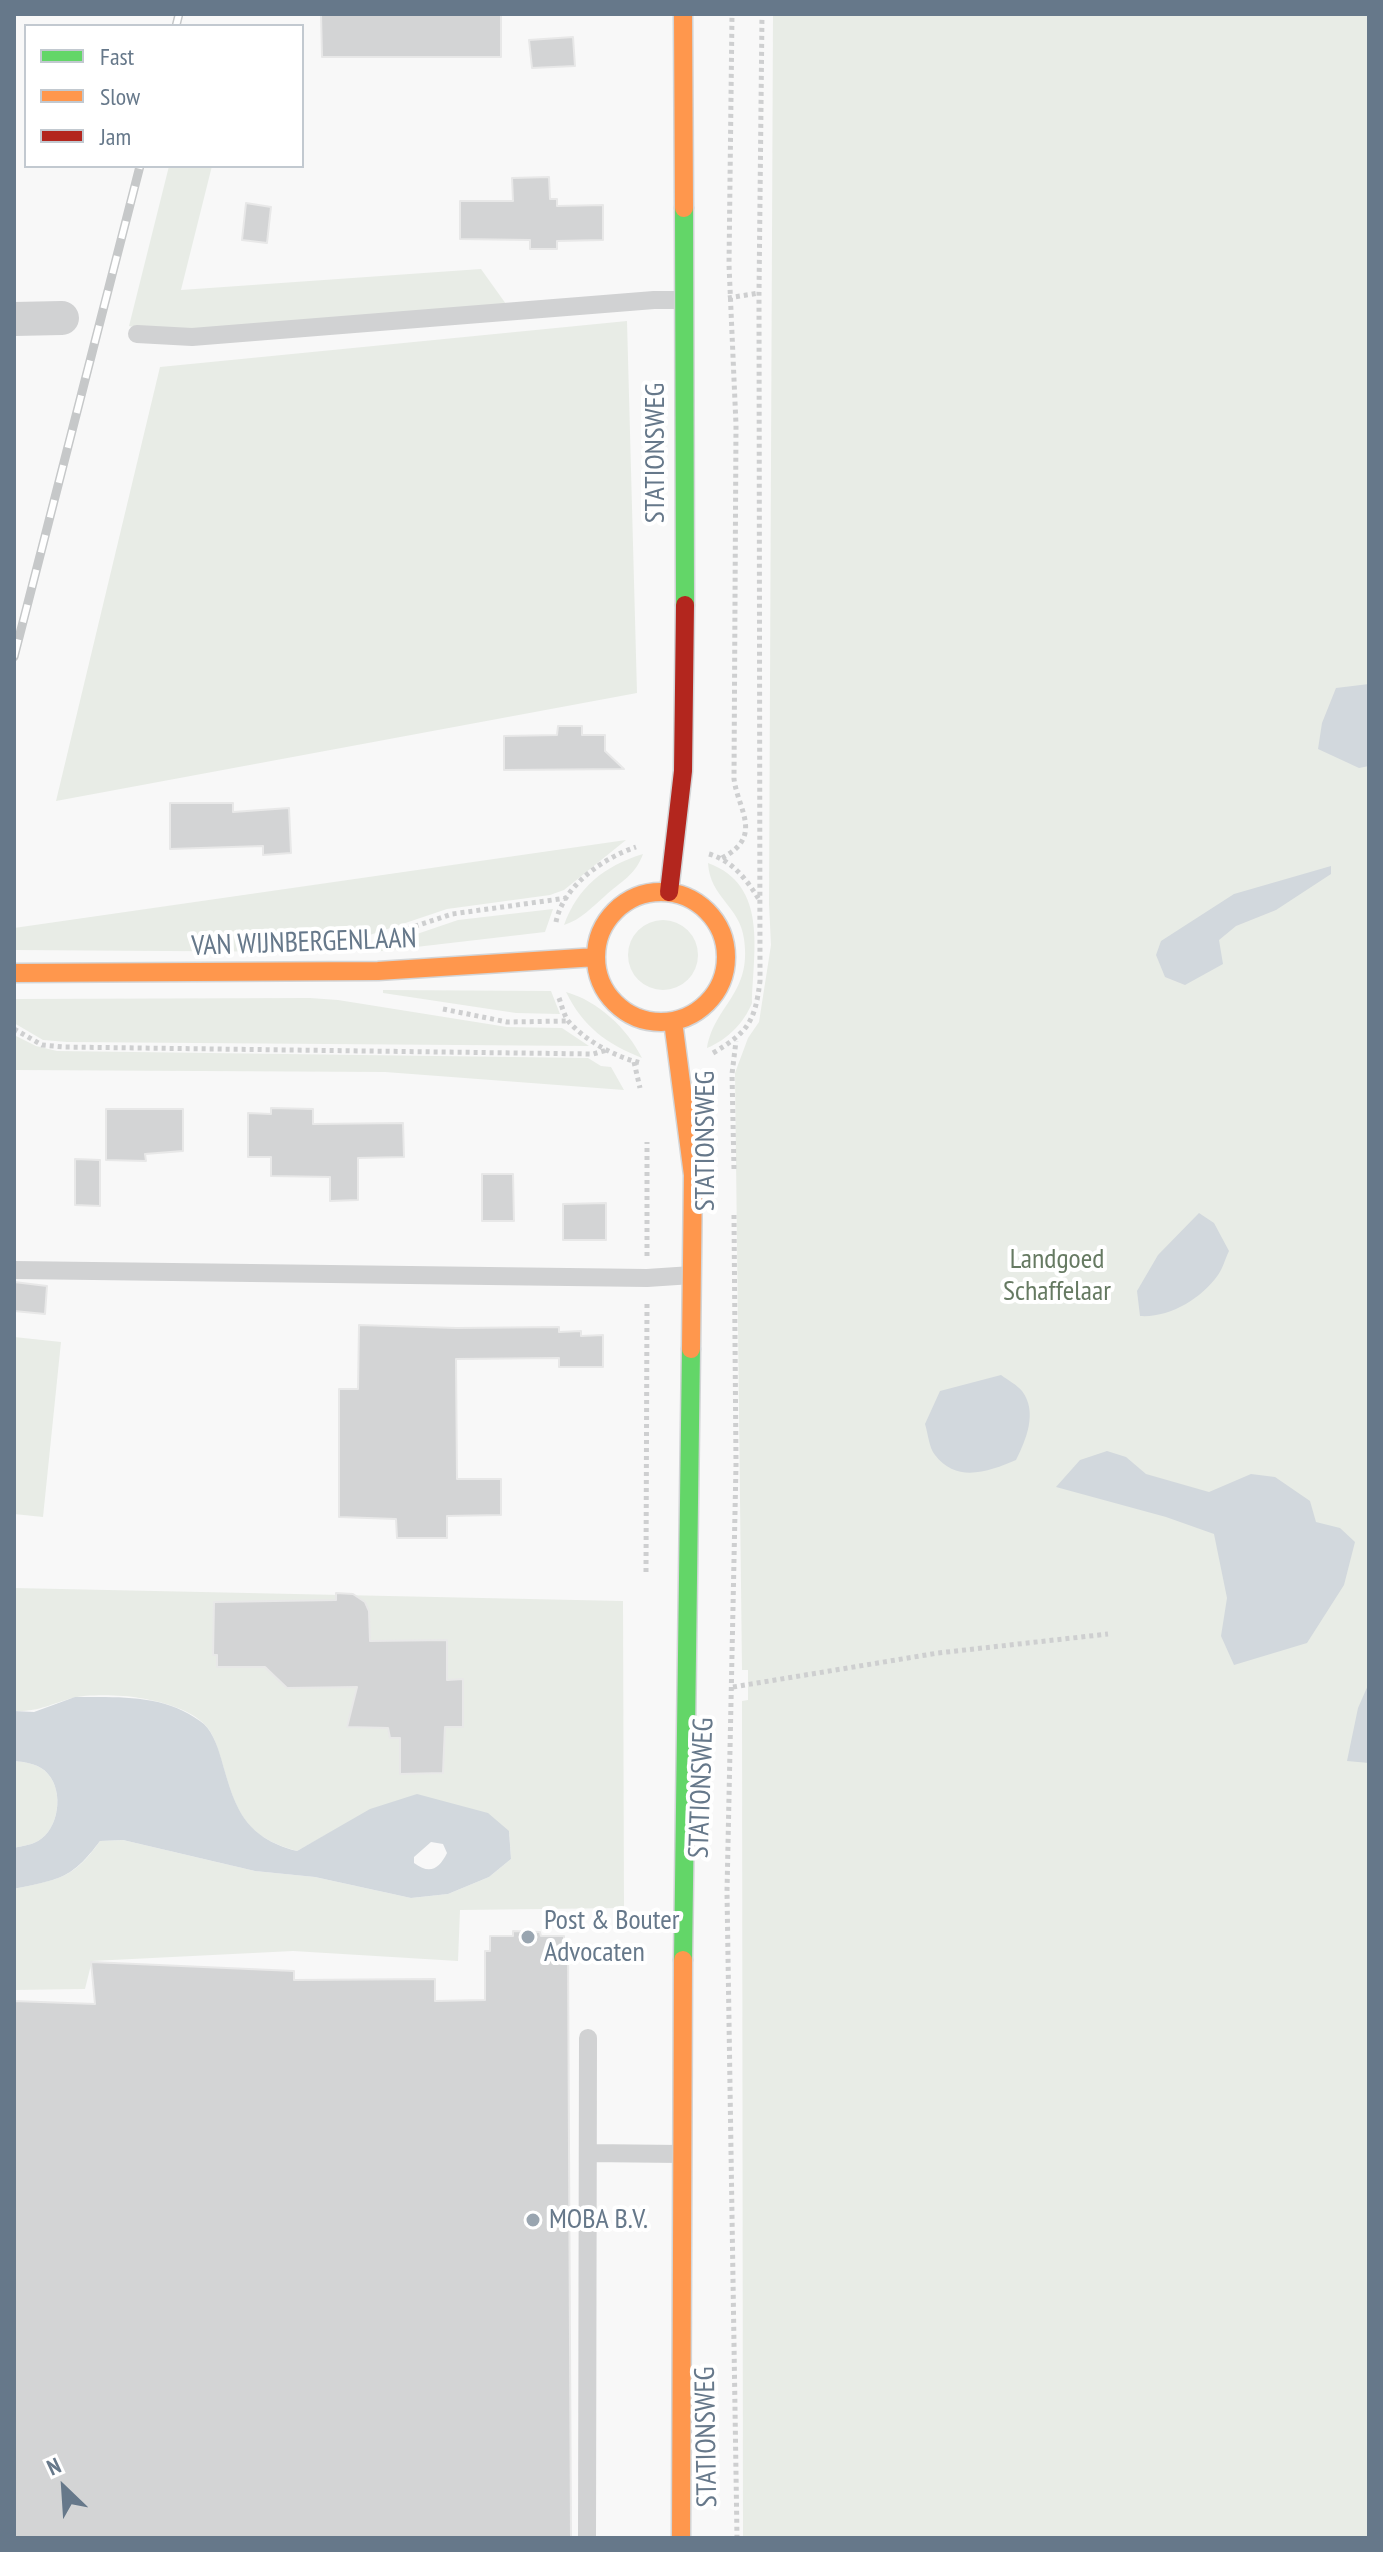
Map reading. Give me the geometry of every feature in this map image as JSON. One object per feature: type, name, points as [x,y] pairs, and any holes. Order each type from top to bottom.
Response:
[{"type":"main road","name":"STATIONSWEG","points":[[669,892],[683,771],[685,706],[683,14]]},
{"type":"main road","points":[[651,892],[669,892],[689,898],[706,909],[719,925],[726,944],[726,965],[721,984],[709,1001],[693,1015],[654,1022],[636,1017],[619,1007],[607,993],[596,957],[606,922],[618,908],[633,898],[651,892]]},
{"type":"main road","name":"VAN WIJNBERGENLAAN","points":[[14,973],[290,975],[596,957]]},
{"type":"main road","name":"STATIONSWEG","points":[[673,1021],[693,1175],[682,2024],[681,2538]]},
{"type":"street","points":[[14,319],[62,318]]},
{"type":"lane","points":[[137,334],[192,337],[683,300]]},
{"type":"lane","points":[[14,1270],[615,1277],[692,1275]]},
{"type":"lane","points":[[587,2538],[588,2038]]},
{"type":"lane","points":[[588,2153],[682,2154]]},
{"type":"path","points":[[732,14],[729,265],[736,425],[734,779],[745,811],[746,825],[744,837],[738,846],[722,858],[744,878],[760,901]]},
{"type":"path","points":[[760,901],[762,14]]},
{"type":"path","name":"STATIONSWEG","points":[[734,1183],[732,1074],[736,1041],[757,1007],[760,901]]},
{"type":"path","points":[[568,1021],[608,1050],[634,1062]]},
{"type":"path","points":[[14,1029],[42,1045],[64,1047],[593,1054],[608,1050]]},
{"type":"path","name":"STATIONSWEG","points":[[734,1214],[736,1465],[727,1892],[737,2538]]},
{"type":"path","points":[[733,1687],[938,1653],[1108,1634]]},
{"type":"green space","name":"Landgoed Schaffelaar","points":[[773,14],[1369,14],[1369,2538],[743,2538],[742,1701],[748,1700],[748,1670],[742,1670],[735,1073],[748,1038],[759,1022],[771,945]]},
{"type":"green space","points":[[168,168],[212,168],[181,290],[481,269],[506,304],[180,338],[129,326]]},
{"type":"green space","points":[[627,321],[637,693],[56,801],[160,367]]},
{"type":"green space","points":[[626,840],[564,890],[550,895],[447,909],[319,952],[14,950],[14,928]]},
{"type":"green space","points":[[643,854],[627,878],[586,913],[564,925],[577,900],[594,880],[616,865]]},
{"type":"green space","points":[[708,863],[727,873],[741,887],[749,904],[755,942],[752,1003],[734,1030],[707,1048],[717,1020],[738,986],[745,958],[741,928],[714,885]]},
{"type":"green space","points":[[553,909],[545,932],[373,952],[373,949],[458,920]]},
{"type":"green space","points":[[656,920],[670,920],[683,925],[693,935],[698,955],[693,975],[683,985],[670,990],[656,990],[643,985],[633,975],[628,962],[628,948],[633,935],[643,925]]},
{"type":"green space","points":[[383,990],[551,991],[560,1014],[516,1013],[383,993]]},
{"type":"green space","points":[[566,992],[589,1002],[610,1017],[628,1036],[642,1058],[597,1033],[580,1015]]},
{"type":"green space","points":[[310,998],[507,1027],[562,1028],[589,1046],[67,1042],[43,1040],[14,1023],[14,999]]},
{"type":"green space","points":[[14,1035],[36,1046],[57,1051],[588,1058],[601,1066],[611,1067],[624,1090],[385,1072],[14,1070]]},
{"type":"green space","points":[[14,1337],[61,1342],[43,1517],[14,1514]]},
{"type":"green space","points":[[14,1588],[623,1601],[624,1908],[460,1910],[458,1961],[293,1951],[92,1961],[85,1989],[14,1990],[14,1889],[42,1883],[72,1871],[100,1841],[123,1840],[255,1871],[315,1877],[411,1898],[448,1894],[489,1877],[511,1859],[509,1831],[333,1831],[297,1851],[264,1837],[244,1818],[231,1792],[212,1734],[202,1722],[188,1713],[155,1701],[106,1695],[79,1697],[38,1709],[14,1711]]},
{"type":"green space","points":[[14,1761],[32,1764],[45,1771],[56,1790],[57,1810],[45,1835],[36,1842],[14,1848]]},
{"type":"shaded area","points":[[1369,684],[1369,766],[1359,768],[1318,749],[1322,723],[1336,688]]},
{"type":"shaded area","points":[[1331,866],[1331,874],[1276,910],[1236,926],[1219,940],[1223,964],[1185,985],[1165,977],[1156,955],[1161,941],[1234,894]]},
{"type":"shaded area","points":[[1199,1213],[1214,1223],[1229,1251],[1220,1272],[1203,1292],[1184,1305],[1162,1314],[1140,1316],[1137,1291],[1158,1255]]},
{"type":"shaded area","points":[[1001,1375],[1022,1391],[1029,1408],[1027,1435],[1016,1460],[985,1471],[953,1470],[933,1452],[925,1424],[940,1391]]},
{"type":"shaded area","points":[[1107,1451],[1126,1457],[1146,1474],[1209,1492],[1251,1474],[1275,1477],[1310,1501],[1316,1522],[1340,1528],[1355,1542],[1344,1585],[1307,1643],[1234,1665],[1221,1636],[1227,1598],[1214,1534],[1166,1517],[1056,1487],[1080,1460]]},
{"type":"shaded area","points":[[1369,1683],[1369,1763],[1347,1761],[1358,1708]]},
{"type":"shaded area","points":[[75,1697],[124,1697],[156,1702],[186,1712],[211,1733],[244,1818],[264,1837],[297,1851],[370,1809],[417,1794],[488,1813],[509,1831],[511,1859],[489,1877],[448,1894],[411,1898],[315,1877],[255,1871],[123,1840],[100,1841],[72,1871],[42,1883],[14,1889],[14,1848],[36,1842],[45,1835],[57,1810],[56,1790],[48,1774],[37,1766],[14,1761],[14,1711],[34,1712]],"holes":[[[431,1842],[443,1844],[447,1853],[434,1868],[425,1869],[414,1863],[414,1857]]]},
{"type":"building","points":[[321,14],[501,14],[501,57],[322,57]]},
{"type":"building","points":[[573,37],[575,66],[532,68],[529,40]]},
{"type":"building","points":[[549,177],[550,199],[557,199],[557,206],[603,205],[603,240],[557,241],[557,249],[530,249],[530,240],[460,239],[460,201],[513,201],[512,178]]},
{"type":"building","points":[[246,203],[271,207],[267,243],[242,240]]},
{"type":"building","points":[[558,726],[582,726],[582,735],[605,735],[605,751],[624,769],[504,770],[504,736],[557,735]]},
{"type":"building","points":[[170,803],[233,803],[233,812],[289,808],[291,853],[263,855],[263,846],[170,849]]},
{"type":"building","points":[[271,1108],[313,1109],[313,1124],[403,1123],[404,1157],[358,1158],[358,1200],[330,1201],[330,1177],[271,1176],[271,1157],[248,1157],[248,1113],[271,1114]]},
{"type":"building","points":[[106,1109],[183,1109],[183,1151],[145,1154],[146,1161],[106,1160]]},
{"type":"building","points":[[75,1159],[100,1160],[100,1206],[75,1205]]},
{"type":"building","points":[[482,1174],[513,1174],[514,1221],[482,1221]]},
{"type":"building","points":[[606,1203],[606,1240],[563,1240],[563,1204]]},
{"type":"building","points":[[14,1282],[47,1286],[45,1314],[14,1311]]},
{"type":"building","points":[[359,1325],[559,1327],[559,1332],[581,1331],[581,1336],[603,1335],[603,1367],[559,1367],[559,1358],[456,1359],[457,1479],[501,1479],[501,1515],[447,1516],[447,1538],[397,1538],[396,1519],[339,1517],[339,1389],[358,1389]]},
{"type":"building","points":[[336,1593],[353,1594],[365,1602],[369,1611],[370,1641],[447,1640],[447,1680],[463,1679],[463,1727],[445,1727],[443,1773],[400,1774],[400,1738],[390,1738],[388,1728],[347,1727],[357,1687],[287,1688],[265,1667],[217,1667],[217,1655],[213,1655],[214,1602],[336,1600]]},
{"type":"building","points":[[513,1931],[564,1936],[564,1950],[568,1950],[571,2538],[14,2538],[14,2001],[95,2004],[91,1962],[294,1971],[294,1980],[435,1979],[435,2001],[485,2000],[485,1951],[490,1951],[490,1936],[513,1936]]},
{"type":"railway","points":[[176,24],[179,14]]},
{"type":"railway","points":[[14,657],[139,168]]},
{"type":"traffic: fast","points":[[684,208],[685,605]]},
{"type":"traffic: fast","points":[[683,1960],[691,1349]]},
{"type":"traffic: slow","points":[[683,14],[684,208]]},
{"type":"traffic: slow","points":[[661,892],[686,897],[707,911],[721,932],[726,957],[721,982],[707,1003],[686,1017],[661,1022],[636,1017],[615,1003],[601,982],[596,957],[601,932],[615,911],[636,897],[661,892]]},
{"type":"traffic: slow","points":[[14,973],[378,971],[596,957]]},
{"type":"traffic: slow","points":[[673,1021],[693,1175],[691,1349]]},
{"type":"traffic: slow","points":[[681,2538],[683,1960]]},
{"type":"traffic: jam","points":[[669,892],[683,771],[685,605]]},
{"type":"place","name":"Post & Bouter Advocaten","points":[[528,1937]]},
{"type":"place","name":"MOBA B.V.","points":[[533,2220]]}]
